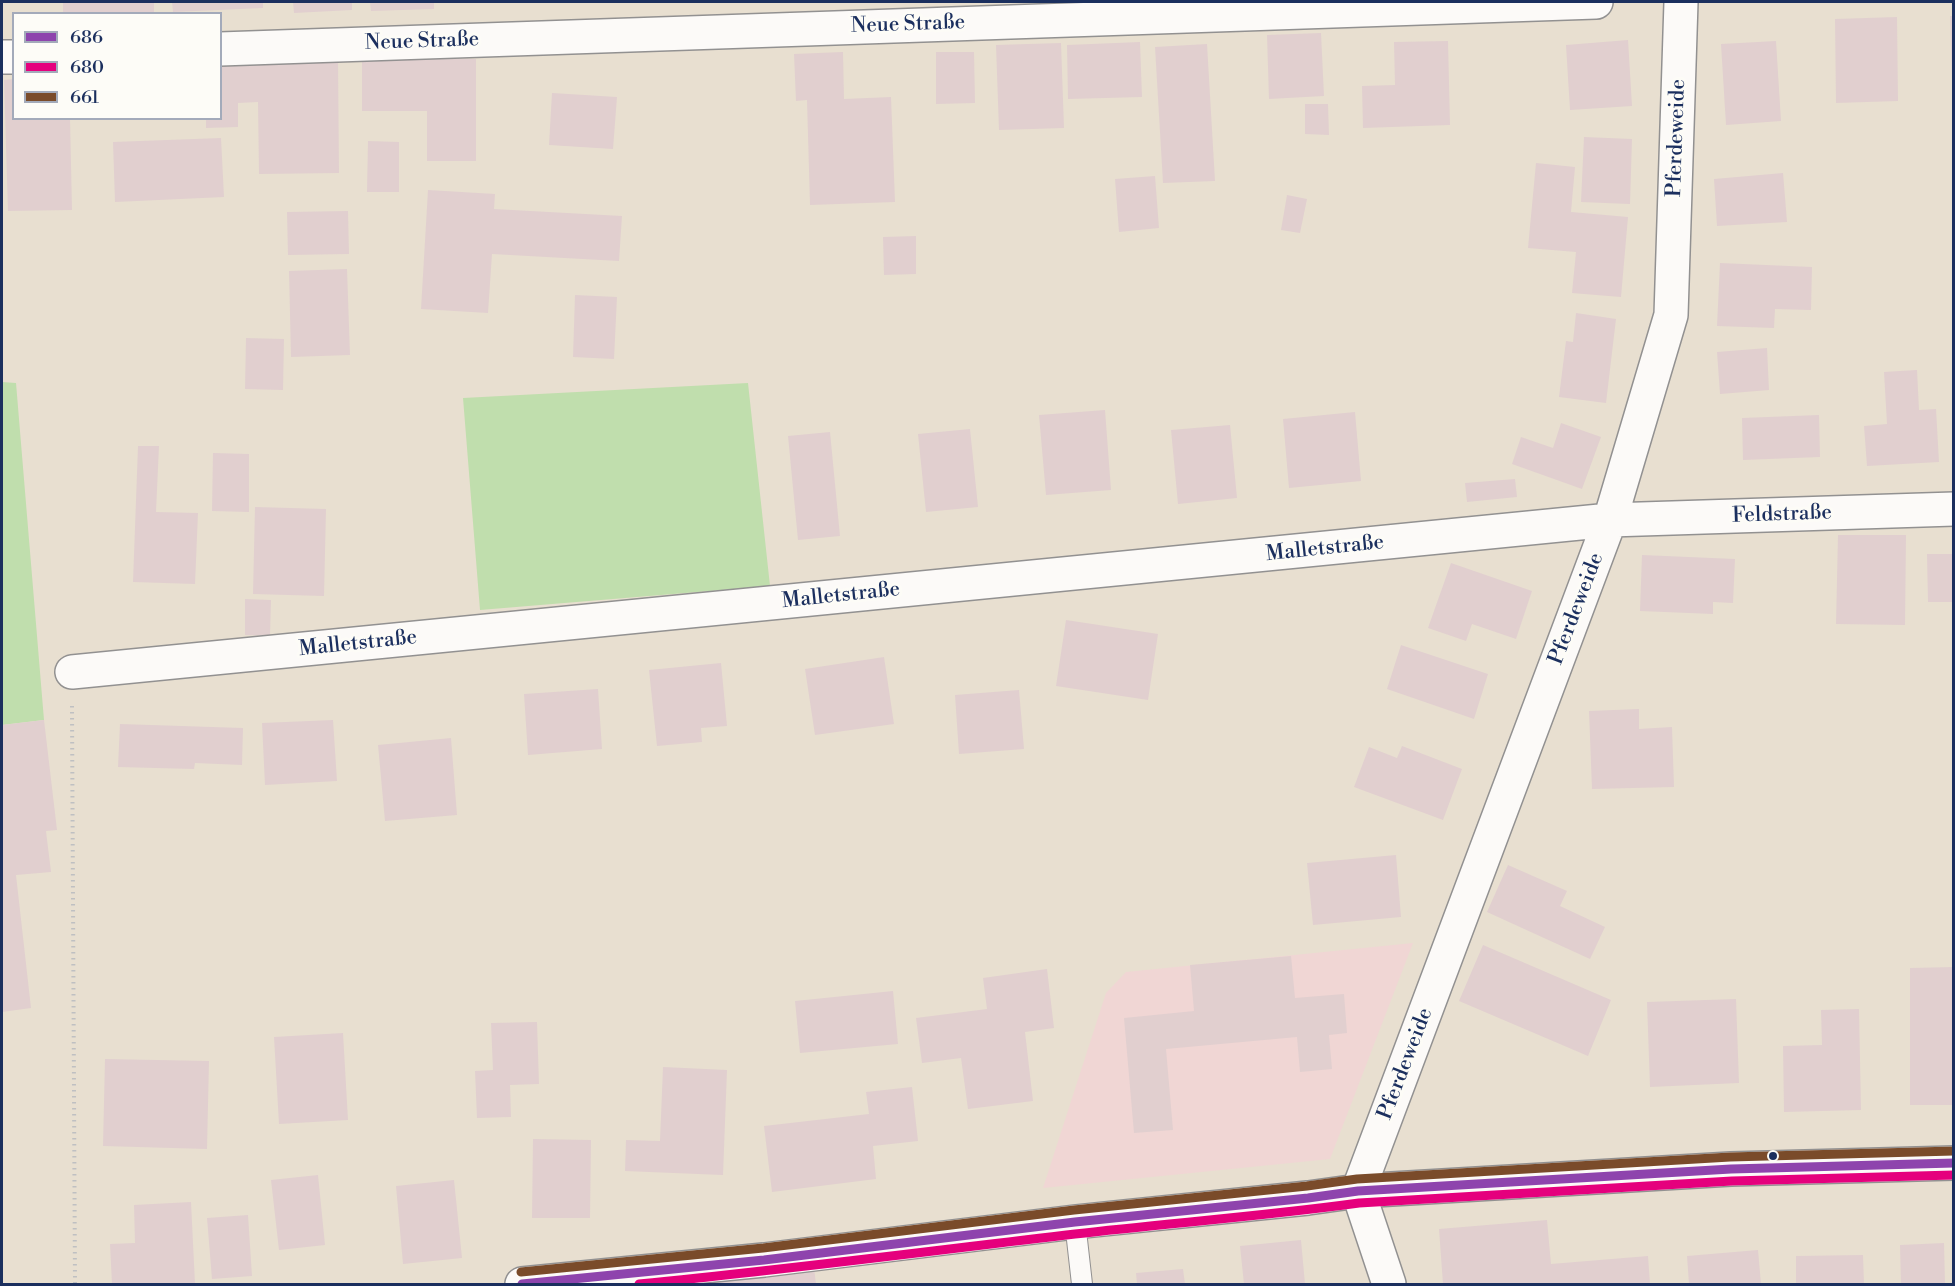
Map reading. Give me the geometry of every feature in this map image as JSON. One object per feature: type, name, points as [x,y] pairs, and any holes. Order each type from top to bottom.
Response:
[{"type":"street","name":"Neue Straße","points":[[222,49],[1596,2]]},
{"type":"street","name":"Pferdeweide","points":[[1358,1191],[1610,520],[1671,315],[1681,2]]},
{"type":"street","name":"Feldstraße","points":[[1610,520],[1953,509]]},
{"type":"street","name":"Malletstraße","points":[[72,672],[1610,520]]},
{"type":"street","points":[[522,1284],[764,1260],[1074,1222],[1358,1191],[1731,1169],[1953,1163]]},
{"type":"street","points":[[1358,1191],[1389,1284]]},
{"type":"lane","points":[[1074,1222],[1082,1284]]},
{"type":"path","points":[[72,672],[75,1284]]},
{"type":"shaded area","points":[[1413,943],[1330,1159],[1043,1188],[1106,993],[1126,972]]},
{"type":"green space","points":[[2,382],[16,383],[44,720],[2,725]]},
{"type":"green space","points":[[748,383],[770,586],[480,610],[463,398]]},
{"type":"building","points":[[63,2],[154,2],[154,12],[63,12]]},
{"type":"building","points":[[172,2],[263,2],[263,8],[173,12]]},
{"type":"building","points":[[293,2],[352,2],[352,10],[294,13]]},
{"type":"building","points":[[370,2],[434,2],[434,9],[371,11]]},
{"type":"building","points":[[1950,16],[1954,16],[1954,80],[1952,80]]},
{"type":"building","points":[[1897,17],[1898,101],[1836,103],[1835,19]]},
{"type":"building","points":[[1321,33],[1324,96],[1269,99],[1267,35]]},
{"type":"building","points":[[1628,40],[1632,106],[1570,110],[1566,45]]},
{"type":"building","points":[[1448,41],[1450,125],[1363,128],[1362,86],[1395,85],[1394,42]]},
{"type":"building","points":[[1776,41],[1781,121],[1726,125],[1721,44]]},
{"type":"building","points":[[1140,42],[1142,97],[1068,99],[1067,45]]},
{"type":"building","points":[[1061,43],[1064,128],[999,130],[996,45]]},
{"type":"building","points":[[1207,44],[1215,181],[1163,183],[1155,47]]},
{"type":"building","points":[[843,52],[844,99],[891,97],[895,202],[810,205],[807,100],[796,101],[794,54]]},
{"type":"building","points":[[936,52],[974,52],[975,103],[936,104]]},
{"type":"building","points":[[362,58],[476,59],[476,161],[427,161],[427,111],[362,111]]},
{"type":"building","points":[[338,60],[339,173],[259,174],[258,102],[238,103],[238,127],[206,128],[206,120],[222,120],[222,62]]},
{"type":"building","points":[[12,79],[12,120],[70,120],[72,210],[8,211],[4,80]]},
{"type":"building","points":[[552,93],[617,97],[613,149],[549,145]]},
{"type":"building","points":[[1305,104],[1328,104],[1329,135],[1305,134]]},
{"type":"building","points":[[1584,137],[1632,139],[1630,204],[1581,202]]},
{"type":"building","points":[[221,138],[224,197],[115,202],[113,142]]},
{"type":"building","points":[[368,141],[399,142],[399,192],[367,192]]},
{"type":"building","points":[[1536,163],[1575,167],[1571,212],[1628,217],[1621,297],[1572,293],[1576,252],[1528,248]]},
{"type":"building","points":[[1783,173],[1787,222],[1717,226],[1714,179]]},
{"type":"building","points":[[1155,176],[1159,228],[1119,232],[1115,179]]},
{"type":"building","points":[[428,190],[495,194],[494,209],[622,216],[619,261],[492,254],[488,313],[421,309]]},
{"type":"building","points":[[1287,195],[1307,199],[1300,233],[1281,230]]},
{"type":"building","points":[[348,211],[349,254],[288,255],[287,212]]},
{"type":"building","points":[[916,236],[916,274],[884,275],[883,237]]},
{"type":"building","points":[[1720,263],[1812,267],[1811,310],[1775,309],[1774,328],[1717,326]]},
{"type":"building","points":[[347,269],[350,355],[291,357],[289,271]]},
{"type":"building","points":[[575,295],[617,297],[614,359],[573,357]]},
{"type":"building","points":[[1576,313],[1616,319],[1606,403],[1559,397],[1566,341],[1573,342]]},
{"type":"building","points":[[246,338],[284,339],[283,390],[245,389]]},
{"type":"building","points":[[1767,348],[1769,390],[1720,394],[1717,352]]},
{"type":"building","points":[[1917,370],[1919,410],[1936,409],[1939,462],[1867,466],[1864,426],[1887,424],[1884,372]]},
{"type":"building","points":[[1105,410],[1111,490],[1046,495],[1039,415]]},
{"type":"building","points":[[1355,412],[1361,481],[1289,488],[1283,419]]},
{"type":"building","points":[[1819,415],[1820,457],[1743,460],[1742,418]]},
{"type":"building","points":[[1561,423],[1601,437],[1582,489],[1512,464],[1521,437],[1553,448]]},
{"type":"building","points":[[1230,425],[1237,498],[1178,504],[1171,430]]},
{"type":"building","points":[[970,429],[978,507],[926,512],[918,434]]},
{"type":"building","points":[[830,432],[840,536],[798,540],[788,436]]},
{"type":"building","points":[[138,446],[159,446],[156,512],[198,513],[195,584],[133,582]]},
{"type":"building","points":[[213,453],[249,454],[249,512],[212,511]]},
{"type":"building","points":[[1515,479],[1517,497],[1467,502],[1465,483]]},
{"type":"building","points":[[255,507],[326,509],[324,596],[253,594]]},
{"type":"building","points":[[1838,535],[1906,535],[1905,625],[1836,624]]},
{"type":"building","points":[[1927,554],[1954,554],[1954,602],[1928,602]]},
{"type":"building","points":[[1642,555],[1735,559],[1733,603],[1713,602],[1713,614],[1640,611]]},
{"type":"building","points":[[1451,563],[1532,591],[1516,639],[1472,624],[1466,641],[1428,628]]},
{"type":"building","points":[[245,599],[271,600],[270,636],[245,635]]},
{"type":"building","points":[[1066,620],[1158,634],[1148,700],[1056,686]]},
{"type":"building","points":[[1401,645],[1488,674],[1474,719],[1387,689]]},
{"type":"building","points":[[884,657],[894,724],[815,735],[805,669]]},
{"type":"building","points":[[721,663],[727,726],[701,728],[702,742],[657,746],[649,670]]},
{"type":"building","points":[[598,689],[602,749],[528,755],[524,694]]},
{"type":"building","points":[[1019,690],[1024,749],[959,754],[955,695]]},
{"type":"building","points":[[1639,709],[1639,729],[1672,727],[1674,787],[1592,789],[1589,711]]},
{"type":"building","points":[[44,720],[57,830],[46,831],[51,872],[16,875],[31,1008],[2,1012],[2,725]]},
{"type":"building","points":[[333,720],[337,781],[265,785],[262,723]]},
{"type":"building","points":[[120,724],[243,728],[242,765],[195,763],[194,769],[118,767]]},
{"type":"building","points":[[451,738],[457,815],[385,821],[378,745]]},
{"type":"building","points":[[1402,746],[1462,769],[1443,820],[1354,787],[1369,747],[1397,758]]},
{"type":"building","points":[[1396,855],[1401,917],[1313,925],[1307,863]]},
{"type":"building","points":[[1508,865],[1567,891],[1560,906],[1605,927],[1590,959],[1487,912]]},
{"type":"building","points":[[1483,945],[1611,1000],[1588,1056],[1459,1001]]},
{"type":"building","points":[[1291,956],[1295,998],[1344,994],[1347,1033],[1329,1035],[1332,1069],[1300,1072],[1297,1037],[1166,1049],[1173,1130],[1134,1133],[1124,1018],[1194,1011],[1190,965]]},
{"type":"building","points":[[1954,967],[1954,1105],[1910,1105],[1910,968]]},
{"type":"building","points":[[1047,969],[1054,1028],[1025,1032],[1033,1101],[968,1109],[961,1058],[922,1063],[916,1018],[987,1009],[983,978]]},
{"type":"building","points":[[893,991],[898,1044],[800,1053],[795,1001]]},
{"type":"building","points":[[1736,999],[1739,1083],[1650,1087],[1647,1002]]},
{"type":"building","points":[[1859,1009],[1861,1110],[1784,1112],[1783,1046],[1822,1045],[1821,1010]]},
{"type":"building","points":[[537,1022],[539,1084],[510,1085],[511,1117],[477,1118],[475,1071],[493,1070],[491,1023]]},
{"type":"building","points":[[343,1033],[348,1120],[279,1124],[274,1037]]},
{"type":"building","points":[[105,1059],[209,1061],[207,1149],[103,1146]]},
{"type":"building","points":[[663,1067],[727,1070],[723,1175],[625,1171],[626,1140],[660,1141]]},
{"type":"building","points":[[912,1087],[918,1141],[873,1146],[876,1179],[772,1192],[764,1126],[869,1114],[866,1092]]},
{"type":"building","points":[[533,1139],[591,1140],[590,1218],[532,1218]]},
{"type":"building","points":[[318,1175],[325,1245],[279,1250],[271,1180]]},
{"type":"building","points":[[454,1180],[462,1258],[403,1264],[396,1186]]},
{"type":"building","points":[[191,1202],[195,1284],[112,1284],[110,1244],[135,1243],[134,1205]]},
{"type":"building","points":[[248,1215],[252,1276],[212,1279],[207,1218]]},
{"type":"building","points":[[1547,1220],[1551,1264],[1648,1256],[1650,1284],[1443,1284],[1439,1229]]},
{"type":"building","points":[[1301,1240],[1305,1284],[1244,1284],[1240,1246]]},
{"type":"building","points":[[1944,1243],[1945,1284],[1901,1284],[1900,1245]]},
{"type":"building","points":[[1758,1250],[1761,1284],[1689,1284],[1687,1256]]},
{"type":"building","points":[[1863,1255],[1864,1284],[1796,1284],[1796,1256]]},
{"type":"building","points":[[814,1268],[816,1284],[698,1284],[698,1282]]},
{"type":"building","points":[[1183,1269],[1185,1284],[1137,1284],[1136,1273]]},
{"type":"transit line","name":"661","points":[[521,1272],[763,1248],[1074,1210],[1357,1179],[1730,1157],[1954,1151]]},
{"type":"transit line","name":"686","points":[[522,1284],[764,1260],[1075,1222],[1358,1191],[1731,1169],[1954,1163]]},
{"type":"transit line","name":"680","points":[[639,1284],[1359,1203],[1732,1181],[1954,1175]]}]
